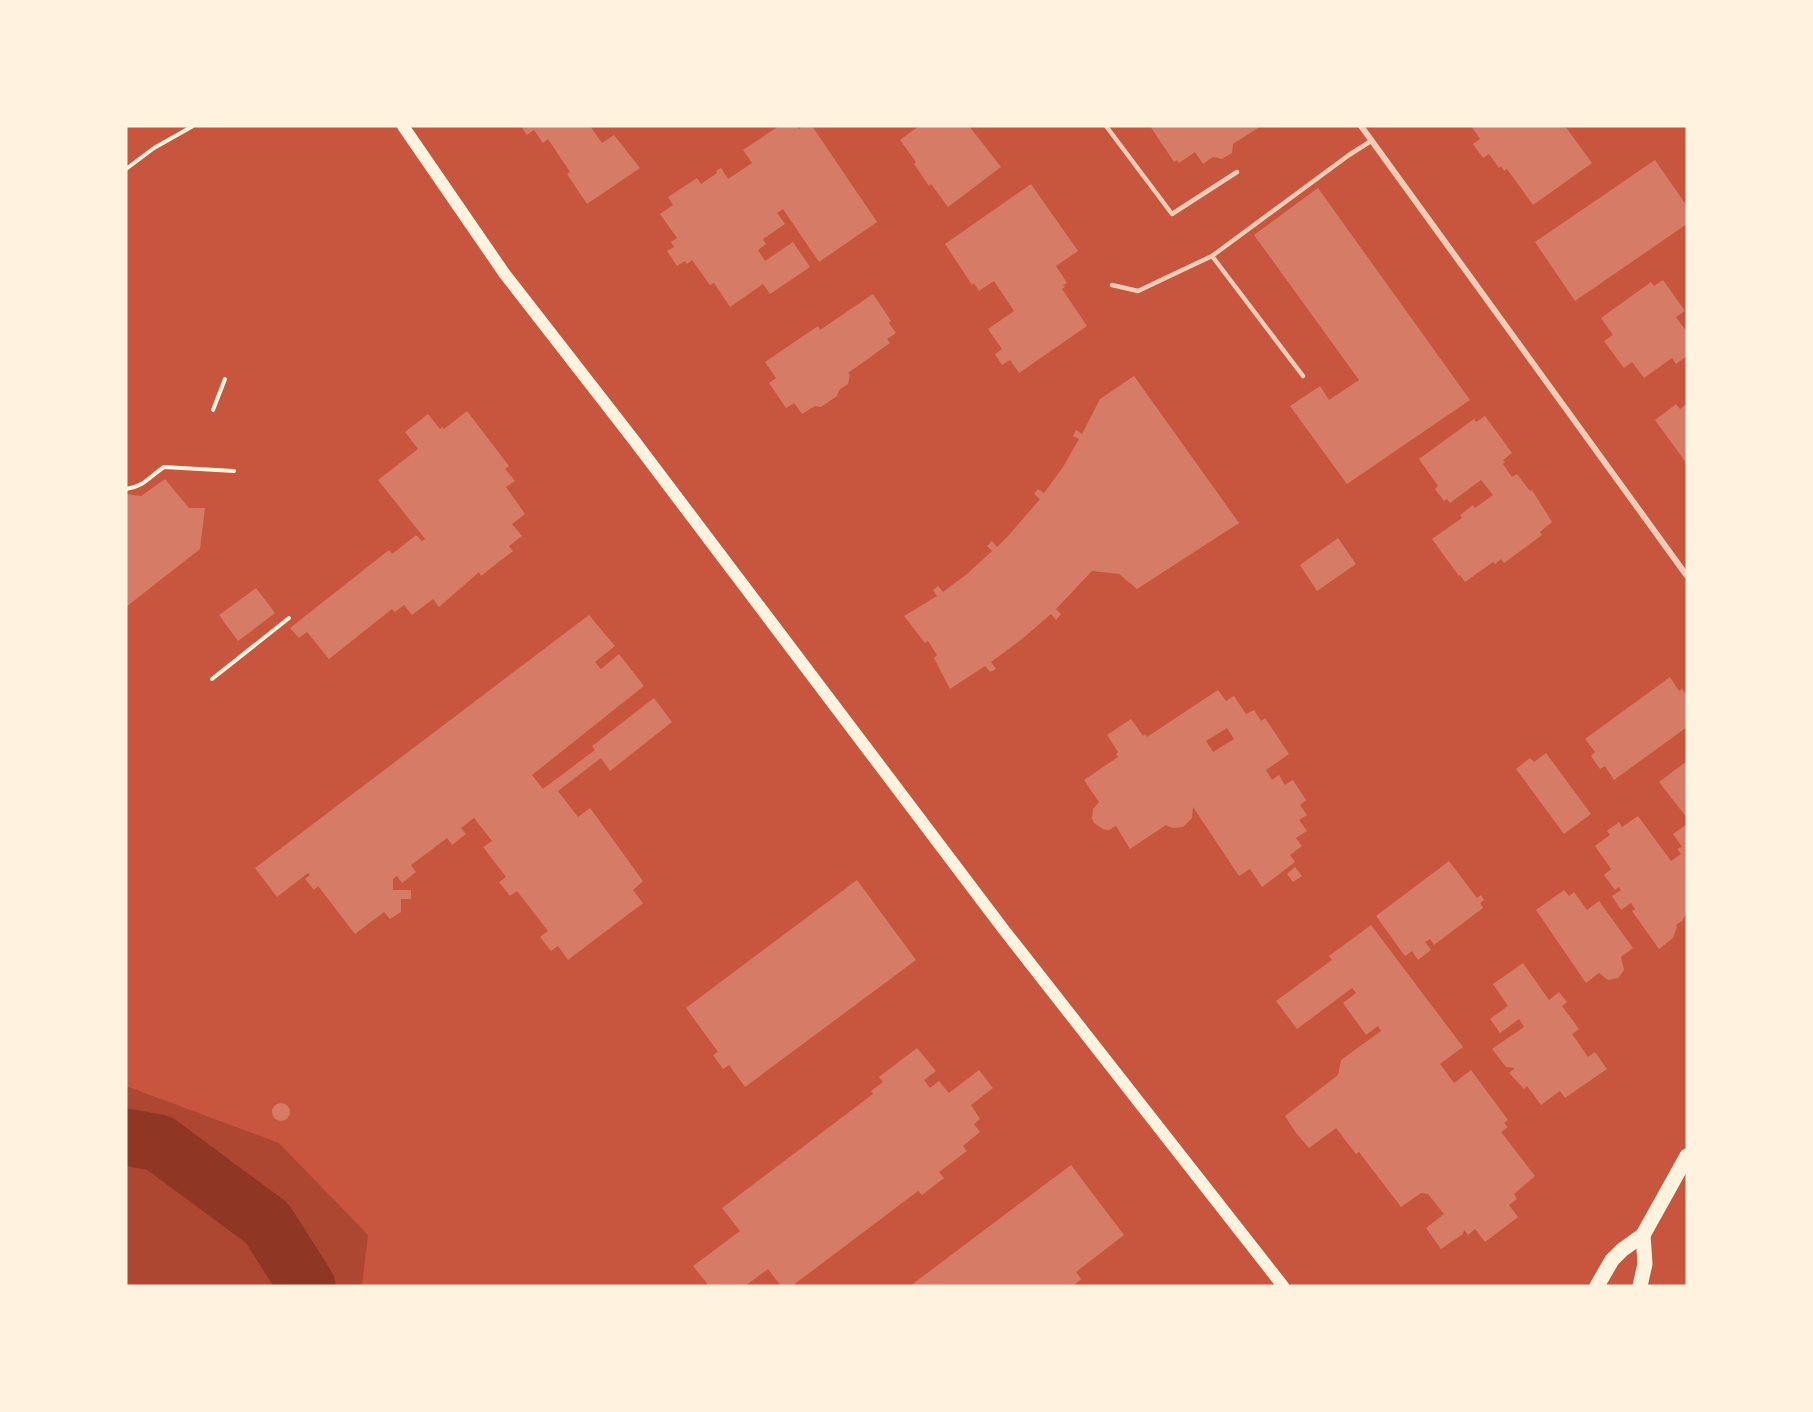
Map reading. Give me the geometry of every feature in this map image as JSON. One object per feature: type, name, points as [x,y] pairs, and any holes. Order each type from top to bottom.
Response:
[{"type":"main road","points":[[403,126],[504,273],[791,647],[997,921],[1283,1286]]},
{"type":"main road","points":[[1597,1286],[1612,1260],[1643,1235],[1687,1156]]},
{"type":"main road","points":[[1640,1286],[1645,1264],[1643,1235]]},
{"type":"street","points":[[1361,126],[1687,576]]},
{"type":"lane","points":[[1106,126],[1172,214],[1237,172]]},
{"type":"lane","points":[[1112,285],[1138,291],[1212,256],[1371,141]]},
{"type":"lane","points":[[1212,256],[1303,376]]},
{"type":"path","points":[[126,169],[154,148],[193,126]]},
{"type":"path","points":[[213,410],[225,379]]},
{"type":"path","points":[[126,489],[149,481],[164,467],[234,471]]},
{"type":"path","points":[[212,679],[289,618]]},
{"type":"shaded area","points":[[126,1086],[279,1143],[368,1235],[362,1286],[126,1286]]},
{"type":"building","points":[[521,126],[590,126],[602,143],[614,135],[640,168],[587,204],[567,174],[570,172],[548,139],[543,143],[534,130],[527,135]]},
{"type":"building","points":[[779,126],[797,126],[799,129],[803,126],[812,126],[877,222],[819,262],[783,209],[777,213],[785,224],[763,239],[766,244],[758,250],[765,261],[793,242],[810,267],[770,294],[763,284],[730,307],[714,283],[710,285],[692,260],[687,264],[685,261],[677,266],[667,251],[674,247],[671,242],[677,238],[660,214],[673,205],[668,197],[697,178],[701,184],[721,168],[728,179],[752,163],[743,150]]},
{"type":"building","points":[[919,126],[969,126],[1001,167],[948,207],[931,184],[929,186],[914,164],[916,162],[900,140]]},
{"type":"building","points":[[1150,126],[1261,126],[1233,144],[1232,153],[1222,159],[1213,157],[1203,164],[1195,152],[1179,163],[1177,160],[1174,162]]},
{"type":"building","points":[[1471,126],[1565,126],[1592,163],[1533,205],[1507,169],[1504,171],[1501,166],[1499,168],[1489,154],[1483,158],[1473,144],[1480,139]]},
{"type":"building","points":[[1655,160],[1687,206],[1687,224],[1575,301],[1535,242]]},
{"type":"building","points":[[1031,184],[1078,251],[1056,266],[1067,283],[1062,289],[1087,326],[1019,373],[1010,360],[1002,365],[995,354],[1002,349],[988,329],[1014,311],[994,281],[979,291],[974,283],[972,285],[945,244]]},
{"type":"building","points":[[1318,188],[1470,400],[1347,484],[1290,406],[1320,386],[1329,400],[1359,380],[1254,235]]},
{"type":"building","points":[[1663,280],[1685,311],[1676,317],[1687,332],[1687,356],[1676,364],[1672,358],[1644,378],[1632,362],[1624,368],[1604,341],[1613,335],[1601,318],[1651,282],[1654,286]]},
{"type":"building","points":[[873,294],[896,333],[887,339],[890,343],[848,373],[850,375],[848,384],[839,390],[837,396],[821,407],[815,406],[802,414],[794,403],[786,408],[769,383],[776,378],[765,362],[818,326],[820,330]]},
{"type":"building","points":[[1134,376],[1239,523],[1137,589],[1119,574],[1092,571],[1056,609],[1061,614],[1056,620],[1051,614],[991,662],[996,669],[990,672],[985,666],[950,689],[934,658],[937,655],[928,641],[925,643],[904,616],[937,596],[933,590],[938,586],[943,592],[967,574],[992,551],[987,546],[992,541],[997,547],[1008,536],[1040,499],[1034,494],[1038,489],[1044,493],[1063,467],[1079,439],[1073,436],[1076,430],[1082,434],[1100,399]]},
{"type":"building","points":[[1676,404],[1680,409],[1687,404],[1687,464],[1655,420]]},
{"type":"building","points":[[467,411],[509,466],[505,469],[515,481],[506,487],[525,514],[512,524],[522,536],[509,546],[513,551],[481,576],[479,572],[439,607],[433,599],[412,615],[404,605],[395,612],[392,609],[329,659],[307,632],[299,638],[290,628],[389,550],[392,554],[416,535],[422,541],[425,539],[378,480],[418,449],[405,432],[428,414],[440,429],[442,427],[444,429]]},
{"type":"building","points":[[1485,416],[1512,453],[1503,460],[1505,462],[1503,464],[1512,477],[1517,474],[1530,491],[1532,490],[1552,522],[1540,532],[1542,535],[1504,563],[1501,559],[1495,564],[1493,562],[1465,582],[1432,539],[1462,518],[1460,515],[1473,505],[1475,508],[1493,495],[1481,480],[1450,503],[1447,499],[1444,501],[1435,489],[1438,486],[1419,459],[1474,419],[1476,422]]},
{"type":"building","points":[[165,479],[189,508],[205,508],[200,549],[126,607],[126,494],[141,496]]},
{"type":"building","points":[[1338,538],[1356,564],[1317,591],[1300,565]]},
{"type":"building","points":[[256,588],[275,613],[238,641],[219,615]]},
{"type":"building","points":[[589,615],[615,646],[595,662],[601,669],[619,654],[644,686],[532,775],[543,789],[595,750],[592,746],[654,698],[672,722],[610,771],[601,758],[558,791],[578,817],[590,808],[643,881],[633,890],[643,903],[568,960],[558,946],[551,951],[540,937],[548,931],[517,891],[510,896],[499,882],[506,877],[483,847],[492,841],[474,818],[461,828],[466,834],[452,845],[447,838],[411,865],[416,872],[402,883],[397,876],[393,879],[393,890],[411,890],[411,899],[401,899],[401,912],[390,919],[384,912],[355,934],[318,886],[314,890],[305,879],[310,875],[308,873],[277,897],[255,868]]},
{"type":"building","points":[[1670,677],[1679,691],[1682,689],[1687,696],[1687,727],[1614,780],[1605,766],[1600,769],[1591,756],[1595,752],[1585,739]]},
{"type":"building","points":[[1218,690],[1226,701],[1234,696],[1246,714],[1254,710],[1261,721],[1265,718],[1289,754],[1266,770],[1272,780],[1279,775],[1285,785],[1293,780],[1306,800],[1300,805],[1307,815],[1299,820],[1307,831],[1296,838],[1302,846],[1290,855],[1295,862],[1262,887],[1250,869],[1239,876],[1193,807],[1192,818],[1183,827],[1172,828],[1166,825],[1130,849],[1116,826],[1109,830],[1094,823],[1093,809],[1099,802],[1084,780],[1118,757],[1116,754],[1118,752],[1107,735],[1131,719],[1143,736],[1145,734],[1147,737]],"holes":[[[1227,728],[1234,739],[1213,752],[1206,741]]]},
{"type":"building","points":[[1546,753],[1591,814],[1564,834],[1516,769],[1530,758],[1534,762]]},
{"type":"building","points":[[1687,761],[1687,818],[1659,782]]},
{"type":"building","points":[[1638,816],[1671,861],[1681,854],[1677,849],[1682,847],[1673,834],[1687,824],[1687,912],[1682,921],[1676,925],[1673,938],[1659,949],[1632,911],[1635,909],[1631,903],[1621,910],[1612,896],[1621,890],[1619,887],[1615,890],[1604,875],[1611,869],[1595,846],[1610,835],[1607,831],[1619,822],[1622,827]]},
{"type":"building","points":[[1449,861],[1477,898],[1481,895],[1484,900],[1480,903],[1483,908],[1434,945],[1430,939],[1425,942],[1431,950],[1418,960],[1412,951],[1405,956],[1376,916]]},
{"type":"building","points":[[1295,867],[1302,876],[1293,882],[1287,874]]},
{"type":"building","points":[[857,880],[916,960],[745,1087],[729,1065],[723,1069],[713,1055],[718,1052],[686,1008]]},
{"type":"building","points":[[1564,890],[1569,896],[1574,892],[1587,910],[1599,901],[1633,948],[1621,957],[1624,970],[1618,978],[1608,980],[1599,973],[1586,983],[1536,910]]},
{"type":"building","points":[[1371,925],[1463,1047],[1440,1064],[1454,1083],[1471,1070],[1508,1120],[1504,1123],[1508,1127],[1501,1132],[1535,1176],[1514,1194],[1517,1199],[1509,1205],[1518,1217],[1485,1242],[1475,1229],[1468,1235],[1464,1230],[1463,1234],[1441,1249],[1426,1228],[1444,1214],[1428,1194],[1421,1193],[1401,1207],[1359,1152],[1356,1154],[1336,1128],[1309,1148],[1285,1116],[1338,1075],[1341,1060],[1381,1031],[1378,1026],[1366,1035],[1343,1003],[1356,993],[1352,988],[1297,1029],[1276,1001],[1332,960],[1329,956]]},
{"type":"building","points":[[1523,963],[1549,1000],[1559,992],[1567,1002],[1562,1006],[1579,1029],[1572,1034],[1588,1057],[1595,1052],[1607,1069],[1565,1098],[1560,1091],[1541,1105],[1527,1086],[1524,1089],[1509,1073],[1515,1068],[1506,1067],[1492,1049],[1524,1027],[1519,1019],[1500,1033],[1490,1019],[1508,1006],[1493,984]]},
{"type":"building","points":[[917,1048],[936,1071],[924,1080],[930,1088],[939,1081],[949,1093],[979,1070],[993,1088],[971,1105],[980,1119],[974,1124],[980,1132],[963,1146],[967,1151],[939,1172],[944,1178],[922,1195],[918,1191],[792,1286],[781,1286],[768,1269],[745,1286],[709,1286],[693,1266],[740,1231],[722,1208],[873,1094],[871,1091],[883,1082],[879,1077]]},
{"type":"building","points":[[277,1103],[285,1103],[290,1108],[288,1119],[277,1121],[272,1116],[272,1108]]},
{"type":"building","points":[[1071,1165],[1124,1235],[1076,1272],[1081,1279],[1073,1286],[910,1286]]},
{"type":"waterway","points":[[126,1137],[159,1143],[267,1223],[307,1286]]}]
